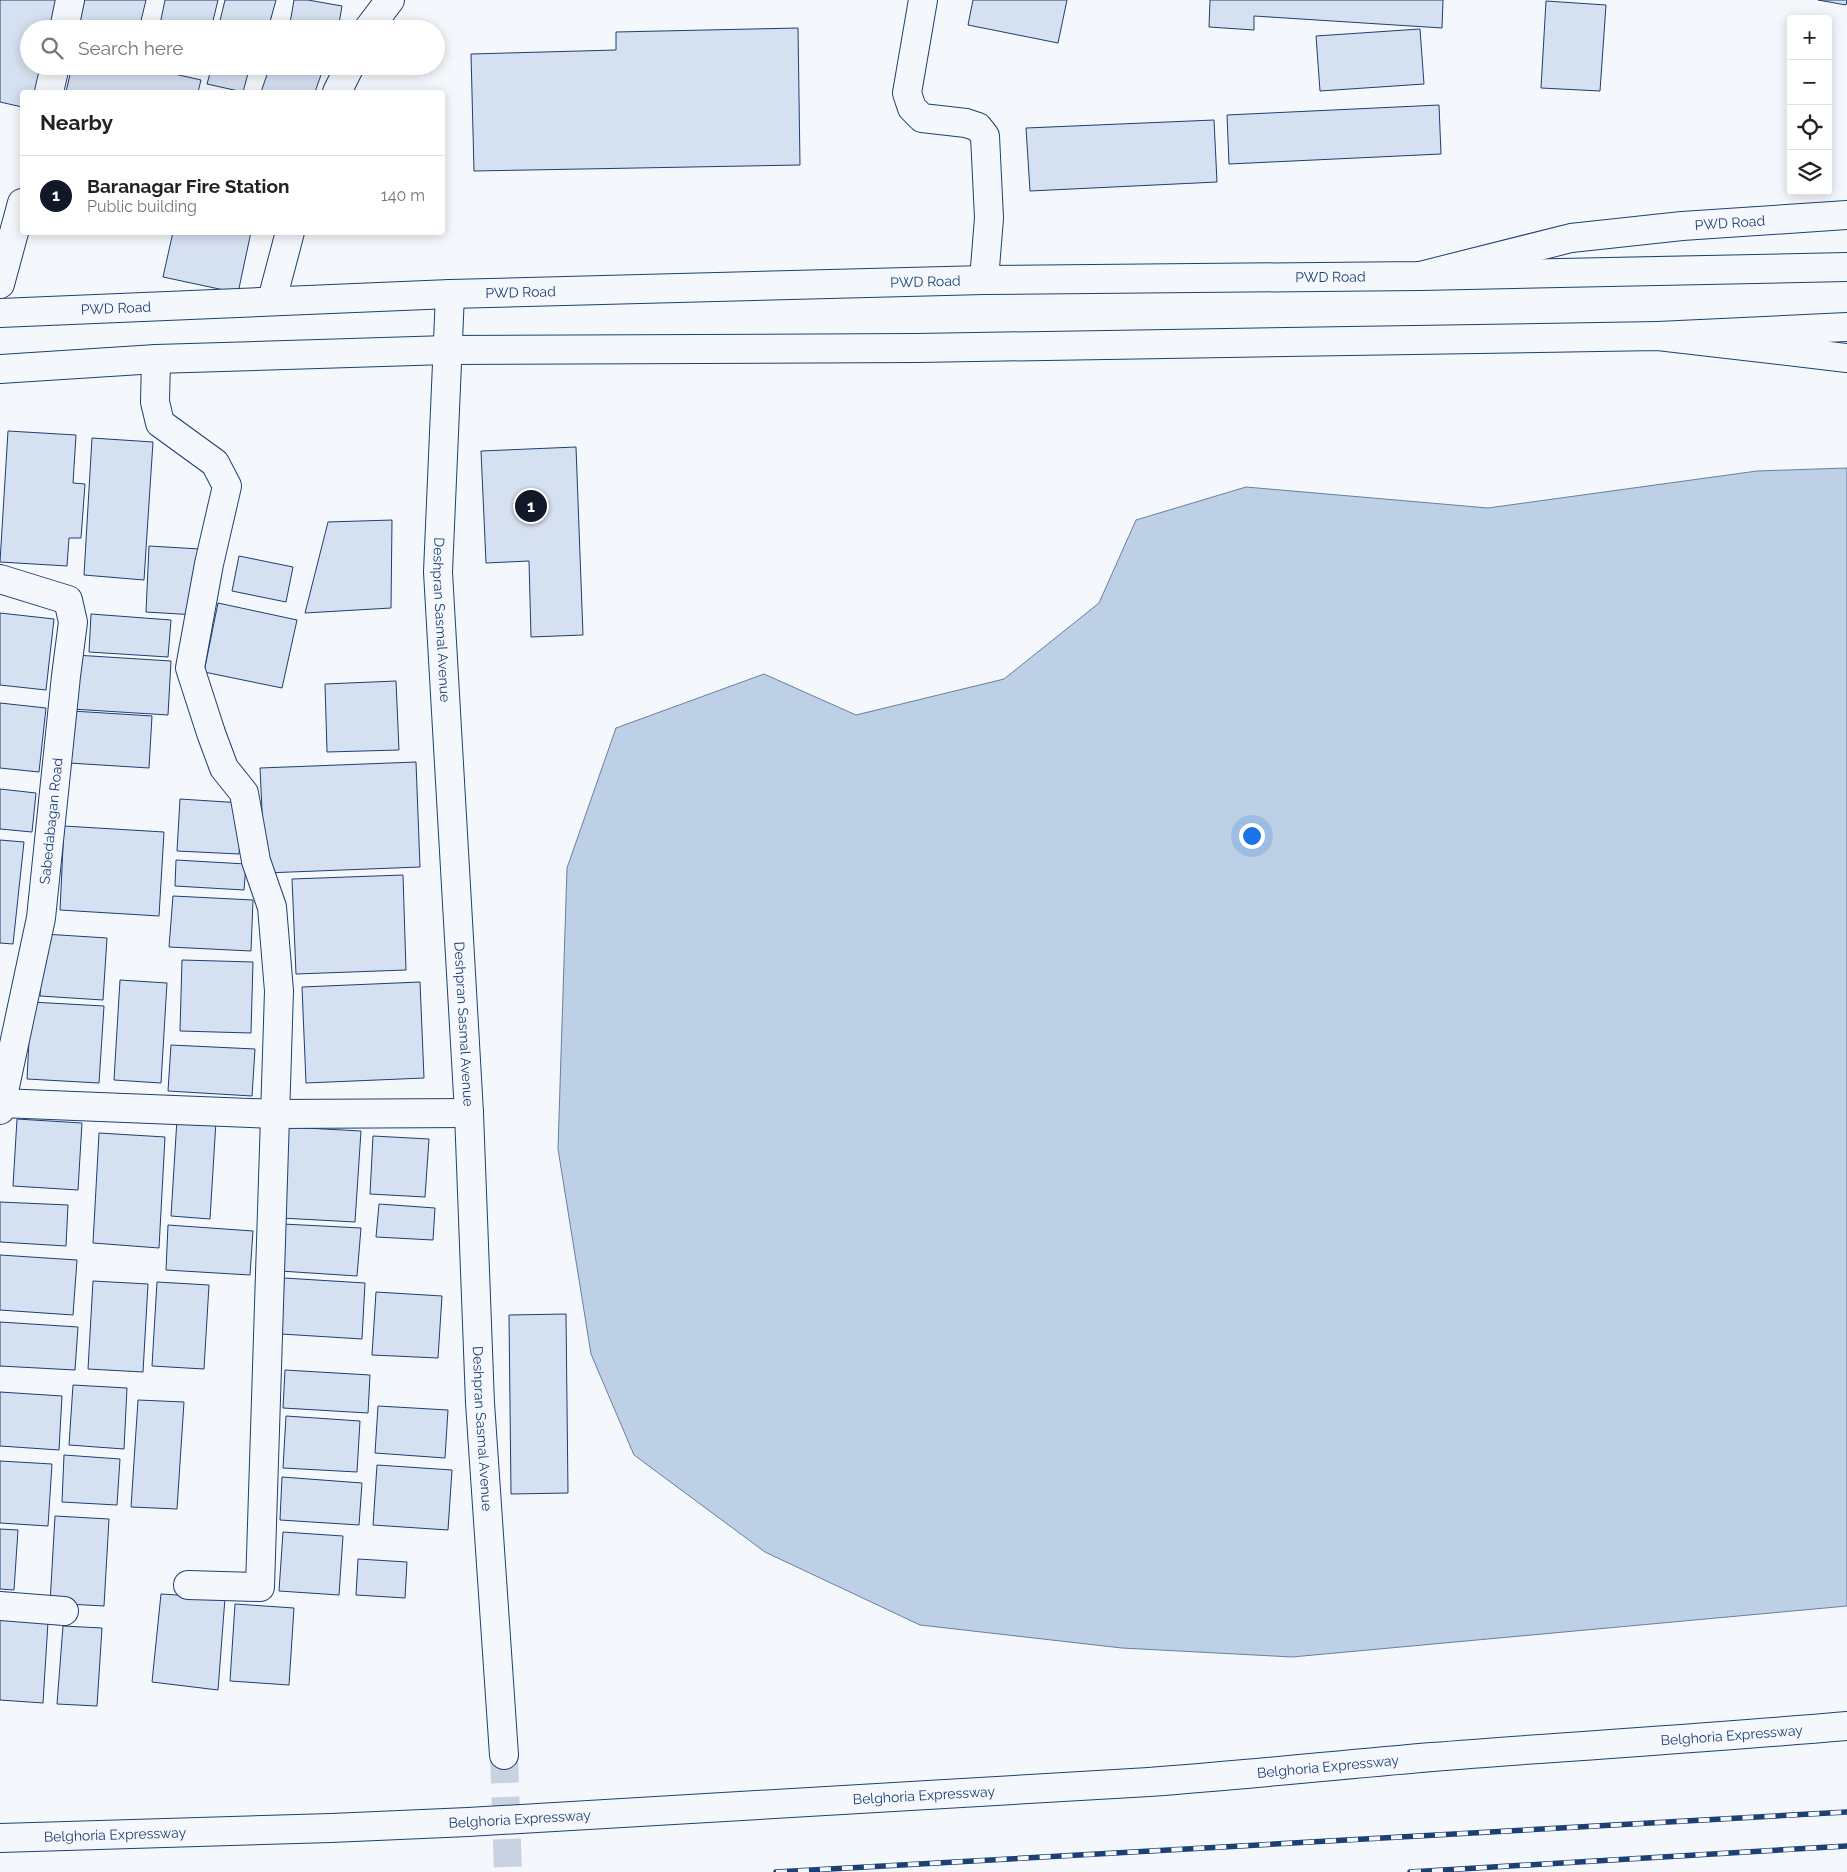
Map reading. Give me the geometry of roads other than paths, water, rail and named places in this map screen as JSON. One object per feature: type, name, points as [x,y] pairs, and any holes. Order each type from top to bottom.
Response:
[{"type":"main road","points":[[66,20],[70,0]]},
{"type":"main road","points":[[374,20],[388,0]]},
{"type":"main road","points":[[923,0],[907,93],[912,108],[922,118],[966,123],[978,127],[985,136],[989,218],[984,280]]},
{"type":"main road","points":[[49,90],[53,75]]},
{"type":"main road","points":[[338,90],[346,75]]},
{"type":"main road","points":[[0,284],[20,210]]},
{"type":"main road","name":"PWD Road","points":[[0,312],[450,294],[984,280],[1420,276],[1571,238],[1682,226],[1847,215]]},
{"type":"main road","points":[[272,300],[289,235]]},
{"type":"main road","points":[[1420,276],[1847,267]]},
{"type":"main road","name":"Deshpran Sasmal Avenue","points":[[450,294],[438,572],[469,1113],[480,1403],[504,1754]]},
{"type":"main road","points":[[0,369],[156,359],[447,350],[917,348],[1658,336],[1847,327]]},
{"type":"main road","points":[[1658,336],[1847,358]]},
{"type":"main road","points":[[156,359],[155,402],[160,423],[214,463],[228,486],[209,564],[190,668],[210,733],[224,768],[244,793],[256,861],[272,907],[279,991],[260,1588],[188,1585]]},
{"type":"main road","name":"Sabedabagan Road","points":[[0,579],[68,600],[73,622],[41,918],[0,1105]]},
{"type":"main road","points":[[0,1105],[276,1114],[469,1113]]},
{"type":"main road","points":[[0,1606],[64,1611]]},
{"type":"main road","name":"Belghoria Expressway","points":[[0,1838],[468,1822],[1149,1782],[1245,1775],[1431,1757],[1847,1726]]},
{"type":"water","points":[[1847,468],[1847,1606],[1292,1657],[1122,1648],[920,1625],[765,1552],[634,1455],[591,1354],[558,1149],[567,868],[616,728],[764,674],[856,715],[1004,679],[1099,603],[1136,520],[1246,487],[1488,508],[1757,471]]},
{"type":"tunnel","points":[[504,1755],[508,1872]]},
{"type":"railway","points":[[776,1872],[1847,1812]]},
{"type":"railway","points":[[1410,1872],[1847,1846]]},
{"type":"place","name":"Baranagar Fire Station","points":[[531,506]]}]
